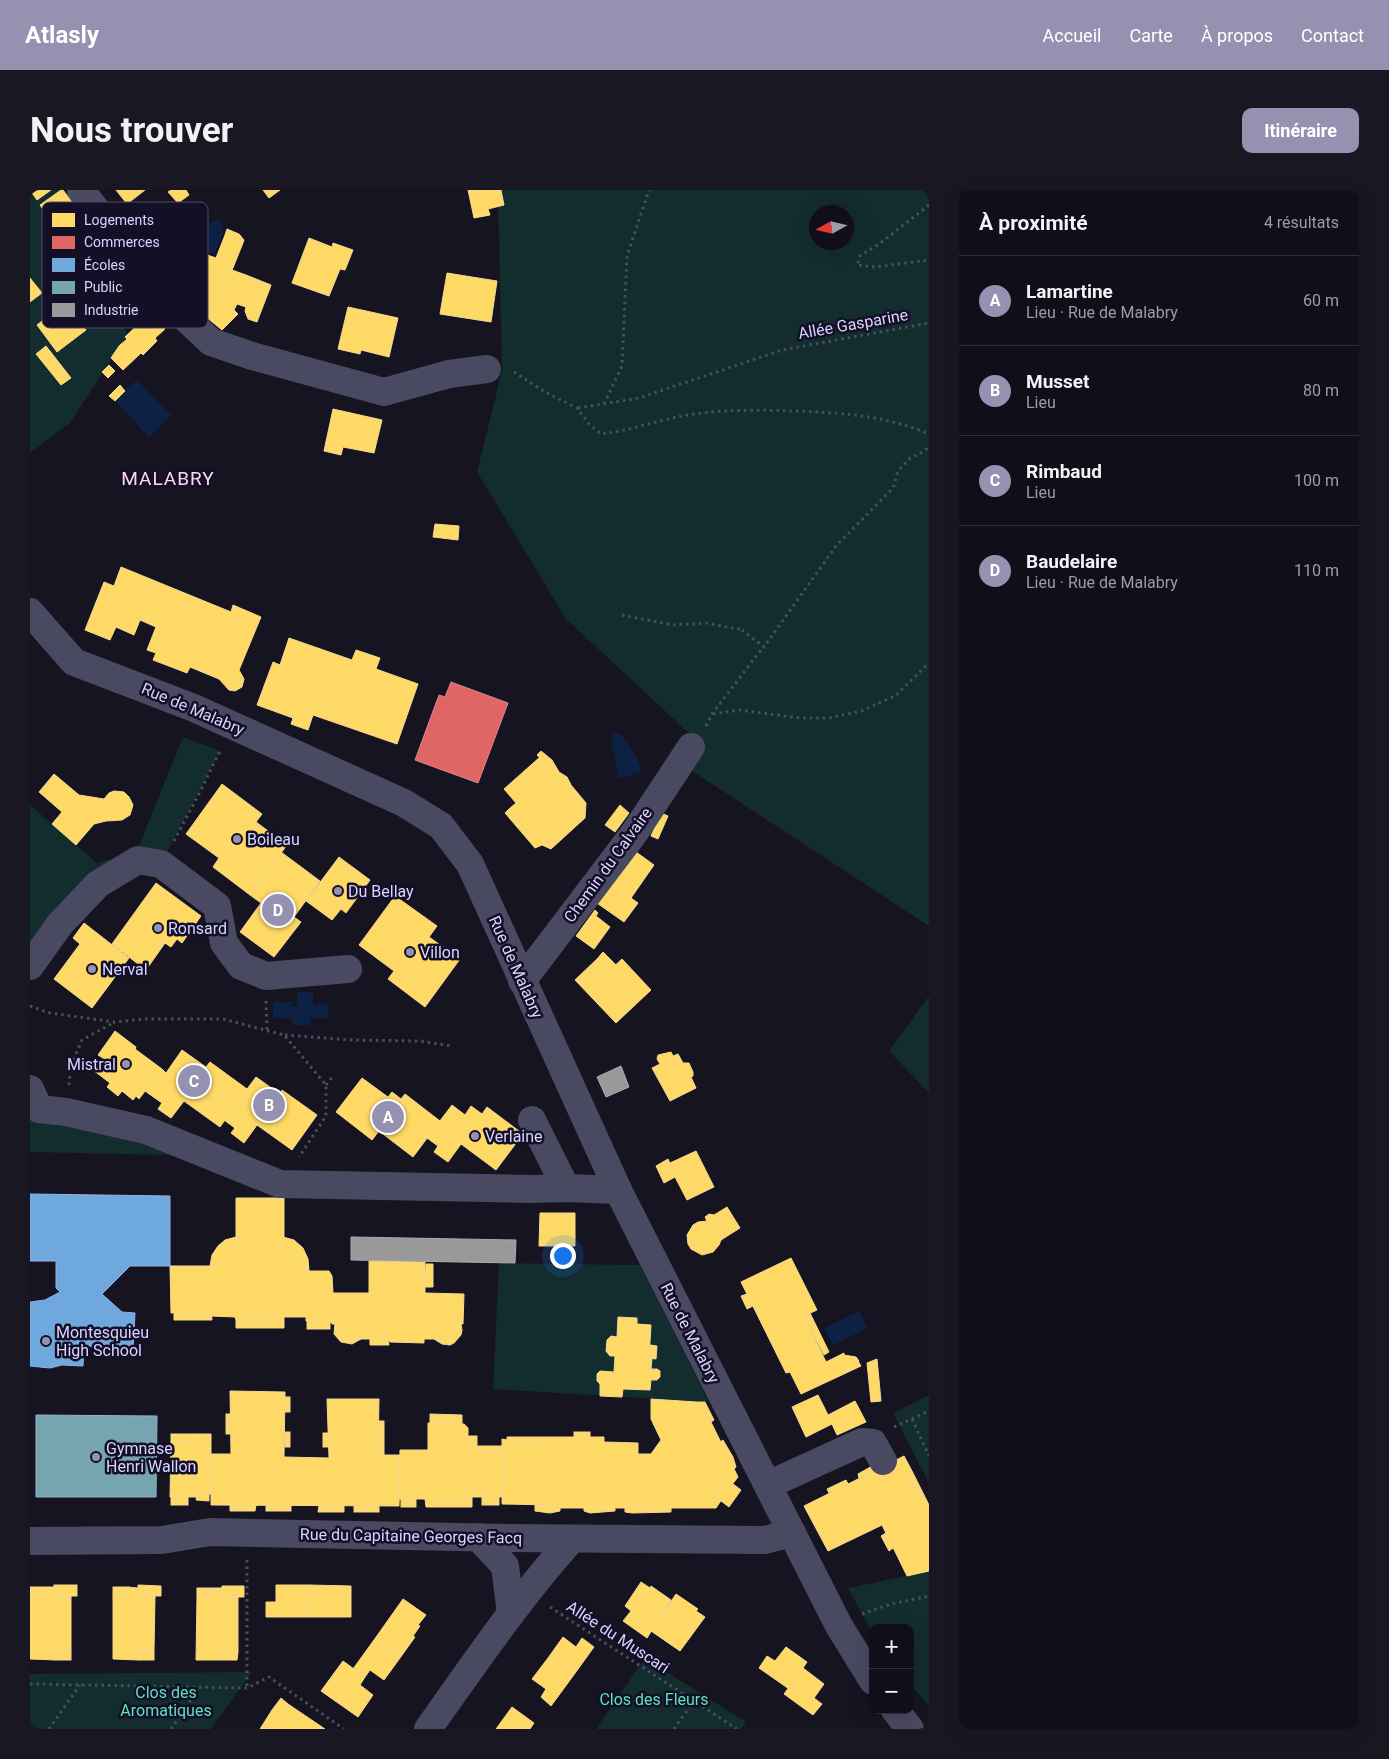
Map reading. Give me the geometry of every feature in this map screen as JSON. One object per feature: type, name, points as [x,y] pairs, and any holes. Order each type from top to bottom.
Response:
[{"type":"street","points":[[81,190],[90,202]]},
{"type":"street","points":[[196,328],[211,342],[252,356],[384,392],[449,374],[487,370]]},
{"type":"street","name":"Rue de Malabry","points":[[30,612],[74,662],[194,708],[404,803],[441,826],[470,864],[618,1190],[839,1626],[869,1675]]},
{"type":"street","name":"Chemin du Calvaire","points":[[522,981],[635,832],[691,747]]},
{"type":"street","points":[[30,966],[60,924],[98,884],[138,860],[161,864],[217,906],[224,943],[241,966],[266,976],[348,969]]},
{"type":"street","points":[[33,1102],[66,1112],[146,1130],[280,1184],[618,1190]]},
{"type":"street","points":[[532,1120],[566,1188]]},
{"type":"street","points":[[768,1485],[862,1442],[873,1444],[883,1461]]},
{"type":"street","name":"Rue du Capitaine Georges Facq","points":[[30,1541],[162,1540],[210,1532],[478,1538],[765,1540],[792,1533]]},
{"type":"street","points":[[478,1538],[505,1566],[511,1613]]},
{"type":"street","points":[[428,1729],[511,1613],[572,1538]]},
{"type":"street","points":[[898,1714],[910,1729]]},
{"type":"path","points":[[604,404],[622,366],[626,256],[646,196],[650,190]]},
{"type":"path","points":[[929,206],[860,256],[857,265],[875,267],[929,260]]},
{"type":"path","name":"Allée Gasparine","points":[[577,408],[639,398],[782,350],[929,323]]},
{"type":"path","points":[[487,370],[510,370],[545,392],[577,408],[589,424],[601,434],[618,432],[683,416],[745,409],[854,414],[885,419],[929,434]]},
{"type":"path","points":[[929,446],[921,453],[909,459],[898,471],[893,488],[836,546],[764,647],[712,714],[739,710],[800,718],[829,718],[861,711],[895,696],[929,663]]},
{"type":"path","points":[[622,615],[673,625],[706,623],[742,630],[764,647]]},
{"type":"path","points":[[161,864],[220,751]]},
{"type":"path","points":[[30,1006],[50,1013],[114,1022],[146,1019],[223,1019],[284,1035],[351,1040],[420,1041],[452,1046]]},
{"type":"path","points":[[66,1112],[71,1065],[82,1040],[114,1022]]},
{"type":"path","points":[[284,1035],[326,1085]]},
{"type":"path","points":[[280,1184],[326,1116],[326,1085],[334,1075]]},
{"type":"path","points":[[901,1423],[929,1411]]},
{"type":"path","points":[[912,1419],[929,1456]]},
{"type":"path","points":[[246,1557],[247,1688]]},
{"type":"path","points":[[890,1604],[929,1596]]},
{"type":"path","name":"Allée du Muscari","points":[[544,1603],[738,1729]]},
{"type":"path","points":[[30,1684],[247,1688],[268,1677],[344,1729]]},
{"type":"path","points":[[49,1729],[80,1685]]},
{"type":"path","points":[[171,1729],[199,1687]]},
{"type":"path","points":[[674,1729],[694,1701]]},
{"type":"green space","points":[[30,190],[37,200],[51,190],[61,190],[45,202],[42,202],[40,206],[42,209],[42,328],[124,328],[128,334],[70,423],[30,453]]},
{"type":"green space","points":[[498,190],[929,190],[929,926],[689,769],[692,736],[566,619],[477,472],[502,371]]},
{"type":"green space","points":[[183,737],[220,751],[161,864],[138,860],[30,966],[30,805],[97,863],[136,853]]},
{"type":"green space","points":[[929,996],[929,1093],[889,1051]]},
{"type":"green space","points":[[30,1089],[39,1109],[146,1130],[169,1155],[30,1152]]},
{"type":"green space","points":[[499,1263],[640,1265],[709,1402],[493,1389]]},
{"type":"green space","points":[[929,1395],[929,1483],[893,1413]]},
{"type":"green space","points":[[929,1571],[929,1706],[914,1689],[914,1624],[869,1624],[869,1627],[848,1588]]},
{"type":"green space","name":"Clos des Fleurs","points":[[645,1658],[746,1722],[741,1729],[596,1729]]},
{"type":"green space","name":"Clos des Aromatiques","points":[[252,1672],[211,1729],[30,1729],[30,1674]]},
{"type":"water","points":[[217,220],[222,222],[223,233],[214,254],[208,252],[208,227],[210,223]]},
{"type":"water","points":[[137,380],[171,415],[149,437],[115,401]]},
{"type":"water","points":[[614,733],[620,734],[627,743],[642,771],[619,779],[611,741]]},
{"type":"water","points":[[297,992],[313,992],[313,1005],[328,1004],[328,1018],[310,1018],[310,1025],[292,1025],[292,1018],[273,1018],[273,1002],[292,1002],[292,1007],[297,1007]]},
{"type":"water","points":[[859,1311],[868,1328],[833,1345],[824,1328]]},
{"type":"building: Logements","points":[[30,190],[51,190],[37,200]]},
{"type":"building: Logements","points":[[63,190],[72,202],[44,202]]},
{"type":"building: Logements","points":[[116,190],[145,190],[130,202],[125,202]]},
{"type":"building: Logements","points":[[171,190],[186,190],[189,195],[177,202],[168,192]]},
{"type":"building: Logements","points":[[263,190],[280,190],[269,198]]},
{"type":"building: Logements","points":[[468,190],[501,190],[504,205],[488,209],[490,215],[474,218]]},
{"type":"building: Logements","points":[[227,229],[239,234],[244,240],[243,243],[225,235]]},
{"type":"building: Logements","points":[[225,235],[243,243],[218,305],[208,309],[208,255],[216,258]]},
{"type":"building: Logements","points":[[309,238],[332,247],[333,243],[353,250],[345,270],[340,269],[329,296],[292,283]]},
{"type":"building: Logements","points":[[232,270],[270,288],[257,322],[248,319],[245,311],[246,307],[237,304],[234,310],[238,314],[222,330],[208,319],[208,309],[218,305]]},
{"type":"building: Logements","points":[[447,273],[497,281],[491,322],[440,314]]},
{"type":"building: Logements","points":[[246,275],[271,285],[270,288],[256,283]]},
{"type":"building: Logements","points":[[30,278],[42,293],[30,302]]},
{"type":"building: Logements","points":[[348,307],[398,318],[389,357],[361,350],[360,354],[338,349]]},
{"type":"building: Logements","points":[[42,321],[42,328],[84,328],[86,330],[57,352],[37,325]]},
{"type":"building: Logements","points":[[134,328],[165,329],[155,338],[157,341],[143,355],[141,353],[123,370],[111,358],[119,346],[127,339],[125,337]]},
{"type":"building: Logements","points":[[46,346],[71,378],[61,385],[36,354]]},
{"type":"building: Logements","points":[[109,365],[115,371],[108,378],[102,372]]},
{"type":"building: Logements","points":[[120,385],[125,391],[115,401],[109,396]]},
{"type":"building: Logements","points":[[333,409],[382,420],[374,453],[343,447],[341,455],[324,451]]},
{"type":"building: Logements","points":[[435,524],[459,526],[458,540],[433,537]]},
{"type":"building: Logements","points":[[121,567],[231,612],[233,605],[261,617],[239,670],[244,679],[242,687],[235,691],[229,690],[219,679],[190,667],[187,673],[153,660],[156,653],[147,650],[156,627],[140,620],[134,635],[116,627],[110,640],[85,630],[104,582],[114,586]]},
{"type":"building: Logements","points":[[289,638],[352,660],[356,650],[380,658],[376,669],[418,684],[397,744],[313,715],[308,730],[291,724],[293,718],[257,705],[273,662],[280,665]]},
{"type":"building: Logements","points":[[541,751],[552,760],[559,772],[567,777],[586,803],[585,818],[551,849],[542,845],[535,848],[505,813],[509,809],[532,835],[539,829],[551,843],[581,816],[582,805],[537,755]]},
{"type":"building: Logements","points":[[540,757],[582,805],[581,816],[551,843],[539,829],[532,835],[509,809],[516,803],[504,789]]},
{"type":"building: Logements","points":[[54,774],[79,795],[104,799],[109,793],[114,791],[124,792],[133,805],[130,815],[122,820],[94,824],[76,845],[52,824],[62,812],[39,792]]},
{"type":"building: Logements","name":"Boileau","points":[[222,784],[262,814],[256,822],[287,845],[250,895],[213,867],[219,858],[186,834]]},
{"type":"building: Logements","points":[[620,805],[629,813],[615,832],[605,825]]},
{"type":"building: Logements","points":[[661,813],[668,816],[658,839],[651,836]]},
{"type":"building: Logements","points":[[632,849],[654,865],[631,898],[638,903],[624,922],[594,901]]},
{"type":"building: Logements","points":[[281,852],[320,881],[294,917],[301,922],[274,957],[240,932],[261,903],[250,895]]},
{"type":"building: Logements","name":"Du Bellay","points":[[339,857],[370,880],[346,913],[341,909],[332,920],[306,901]]},
{"type":"building: Logements","name":"Ronsard","points":[[156,883],[201,916],[182,943],[177,939],[171,947],[165,943],[146,970],[112,944]]},
{"type":"building: Logements","name":"Villon","points":[[395,896],[437,926],[429,937],[460,959],[425,1007],[388,979],[394,971],[359,945]]},
{"type":"building: Logements","points":[[595,910],[598,913],[596,916],[610,927],[594,949],[576,936]]},
{"type":"building: Logements","name":"Nerval","points":[[84,923],[129,958],[92,1008],[54,979],[80,944],[73,938]]},
{"type":"building: Logements","points":[[603,952],[616,965],[609,971],[597,959]]},
{"type":"building: Logements","points":[[597,959],[609,971],[622,959],[651,990],[616,1023],[575,980]]},
{"type":"building: Logements","name":"Mistral","points":[[115,1031],[162,1069],[139,1099],[136,1096],[133,1100],[122,1091],[118,1096],[107,1087],[110,1083],[93,1070],[103,1058],[98,1055]]},
{"type":"building: Logements","points":[[182,1050],[206,1067],[210,1062],[247,1089],[220,1127],[184,1101],[171,1118],[158,1109],[162,1103],[145,1091],[162,1069],[166,1073]]},
{"type":"building: Logements","points":[[671,1052],[673,1056],[678,1054],[683,1063],[689,1063],[693,1072],[691,1077],[696,1088],[670,1101],[652,1068],[660,1064],[657,1059],[658,1055]]},
{"type":"building: Logements","points":[[256,1077],[280,1094],[282,1090],[317,1115],[292,1150],[257,1125],[244,1143],[231,1133],[235,1128],[224,1120]]},
{"type":"building: Logements","points":[[362,1078],[388,1097],[392,1092],[401,1099],[405,1094],[440,1121],[413,1157],[379,1131],[372,1140],[336,1112]]},
{"type":"building: Logements","name":"Verlaine","points":[[452,1105],[465,1115],[471,1106],[482,1114],[487,1107],[523,1134],[496,1170],[461,1144],[448,1162],[434,1152],[438,1146],[427,1138]]},
{"type":"building: Logements","points":[[696,1151],[714,1187],[687,1200],[675,1177],[664,1183],[656,1166],[668,1159],[670,1163]]},
{"type":"building: Logements","points":[[236,1198],[284,1198],[284,1238],[281,1238],[281,1246],[301,1267],[308,1267],[307,1271],[329,1271],[332,1276],[333,1293],[369,1293],[369,1261],[425,1262],[425,1293],[464,1294],[463,1324],[457,1324],[457,1331],[449,1339],[424,1339],[424,1343],[390,1342],[388,1339],[347,1339],[339,1330],[338,1324],[332,1324],[330,1321],[306,1321],[306,1317],[261,1317],[261,1320],[236,1320],[235,1317],[211,1316],[211,1312],[171,1313],[170,1266],[218,1266],[238,1246],[238,1238],[236,1238]]},
{"type":"building: Logements","points":[[727,1207],[740,1228],[721,1240],[713,1252],[702,1255],[691,1249],[688,1244],[687,1235],[693,1225],[698,1222],[707,1221],[705,1217],[709,1214],[714,1215]]},
{"type":"building: Logements","points":[[540,1213],[575,1213],[575,1246],[539,1246]]},
{"type":"building: Logements","points":[[238,1238],[238,1246],[218,1266],[210,1266],[212,1255],[218,1246],[225,1240]]},
{"type":"building: Logements","points":[[281,1238],[294,1240],[303,1248],[308,1259],[309,1271],[307,1271],[308,1267],[301,1267],[281,1246]]},
{"type":"building: Logements","points":[[791,1258],[817,1310],[804,1316],[826,1362],[844,1353],[844,1355],[856,1357],[861,1366],[801,1394],[790,1372],[786,1373],[741,1282]]},
{"type":"building: Logements","points":[[426,1264],[433,1264],[433,1287],[425,1287]]},
{"type":"building: Logements","points":[[747,1294],[753,1306],[747,1309],[741,1296]]},
{"type":"building: Logements","points":[[174,1312],[211,1312],[212,1320],[174,1320]]},
{"type":"building: Logements","points":[[810,1313],[829,1352],[824,1355],[804,1316]]},
{"type":"building: Logements","points":[[261,1317],[284,1317],[284,1328],[236,1328],[236,1320],[261,1320]]},
{"type":"building: Logements","points":[[618,1317],[637,1318],[637,1324],[651,1325],[649,1358],[652,1359],[651,1369],[660,1371],[660,1377],[657,1380],[651,1380],[650,1390],[623,1389],[622,1397],[600,1396],[600,1384],[597,1381],[597,1374],[600,1371],[614,1372],[615,1356],[610,1356],[606,1351],[607,1340],[611,1336],[617,1337]]},
{"type":"building: Logements","points":[[307,1321],[330,1321],[330,1329],[307,1329]]},
{"type":"building: Logements","points":[[335,1323],[338,1324],[339,1330],[347,1339],[361,1339],[352,1344],[341,1342],[334,1334]]},
{"type":"building: Logements","points":[[457,1324],[461,1324],[462,1330],[461,1335],[454,1343],[450,1345],[442,1344],[434,1339],[449,1339],[457,1331]]},
{"type":"building: Logements","points":[[370,1339],[388,1339],[389,1345],[370,1345]]},
{"type":"building: Logements","points":[[650,1345],[657,1346],[656,1359],[649,1358]]},
{"type":"building: Logements","points":[[877,1359],[881,1401],[871,1402],[867,1363]]},
{"type":"building: Logements","points":[[230,1391],[285,1392],[284,1457],[329,1458],[327,1399],[379,1399],[378,1455],[400,1455],[399,1506],[211,1505],[211,1454],[231,1454]]},
{"type":"building: Logements","points":[[818,1395],[828,1415],[855,1401],[866,1422],[837,1435],[832,1424],[806,1437],[792,1407]]},
{"type":"building: Logements","points":[[285,1397],[290,1397],[290,1412],[285,1412]]},
{"type":"building: Logements","points":[[651,1399],[697,1402],[705,1417],[708,1416],[738,1477],[731,1486],[725,1482],[716,1495],[722,1499],[716,1508],[645,1508],[645,1505],[625,1505],[625,1508],[553,1508],[553,1505],[502,1504],[502,1445],[547,1445],[547,1437],[604,1437],[604,1442],[638,1443],[638,1454],[651,1454],[661,1440],[651,1419]]},
{"type":"building: Logements","points":[[697,1402],[705,1402],[714,1420],[711,1422],[708,1416],[705,1417]]},
{"type":"building: Logements","points":[[226,1414],[230,1414],[230,1434],[226,1434]]},
{"type":"building: Logements","points":[[430,1414],[462,1415],[462,1424],[430,1423]]},
{"type":"building: Logements","points":[[378,1421],[384,1421],[384,1455],[378,1455]]},
{"type":"building: Logements","points":[[428,1423],[464,1424],[468,1428],[468,1446],[477,1446],[477,1450],[502,1451],[502,1497],[399,1499],[400,1450],[428,1450]]},
{"type":"building: Logements","points":[[285,1432],[290,1432],[290,1447],[285,1447]]},
{"type":"building: Logements","points":[[574,1432],[590,1432],[590,1437],[574,1437]]},
{"type":"building: Logements","points":[[323,1433],[329,1433],[329,1447],[323,1447]]},
{"type":"building: Logements","points":[[171,1434],[196,1434],[196,1441],[171,1441]]},
{"type":"building: Logements","points":[[196,1434],[211,1434],[211,1494],[197,1494],[196,1497],[170,1497],[171,1441],[196,1441]]},
{"type":"building: Logements","points":[[468,1436],[477,1436],[477,1446],[468,1446]]},
{"type":"building: Logements","points":[[507,1437],[547,1437],[547,1445],[502,1445],[502,1439],[507,1440]]},
{"type":"building: Logements","points":[[723,1440],[733,1457],[736,1467],[734,1469],[720,1442]]},
{"type":"building: Logements","points":[[477,1446],[502,1446],[502,1451],[477,1450]]},
{"type":"building: Logements","points":[[904,1456],[912,1471],[908,1473],[918,1493],[922,1491],[929,1505],[929,1571],[907,1576],[882,1525],[828,1551],[804,1506]]},
{"type":"building: Logements","points":[[874,1465],[876,1470],[859,1478],[858,1474]]},
{"type":"building: Logements","points":[[912,1471],[922,1491],[918,1493],[908,1473]]},
{"type":"building: Logements","points":[[846,1480],[848,1484],[829,1493],[827,1489]]},
{"type":"building: Logements","points":[[725,1482],[731,1486],[733,1484],[741,1490],[729,1507],[716,1495]]},
{"type":"building: Logements","points":[[197,1494],[209,1494],[209,1501],[196,1500]]},
{"type":"building: Logements","points":[[171,1497],[188,1497],[188,1505],[171,1505]]},
{"type":"building: Logements","points":[[482,1497],[499,1497],[499,1505],[482,1505]]},
{"type":"building: Logements","points":[[401,1499],[416,1499],[416,1507],[401,1507]]},
{"type":"building: Logements","points":[[425,1499],[472,1499],[472,1507],[426,1507]]},
{"type":"building: Logements","points":[[230,1505],[256,1505],[255,1511],[230,1511]]},
{"type":"building: Logements","points":[[266,1505],[291,1505],[291,1511],[266,1511]]},
{"type":"building: Logements","points":[[535,1505],[553,1505],[553,1508],[560,1508],[560,1511],[550,1513],[535,1511]]},
{"type":"building: Logements","points":[[625,1505],[645,1505],[645,1508],[671,1508],[671,1512],[625,1512]]},
{"type":"building: Logements","points":[[319,1506],[344,1506],[344,1512],[318,1512]]},
{"type":"building: Logements","points":[[354,1506],[379,1506],[379,1512],[354,1512]]},
{"type":"building: Logements","points":[[584,1508],[615,1508],[615,1511],[590,1513],[584,1511]]},
{"type":"building: Logements","points":[[886,1533],[893,1548],[889,1551],[881,1536]]},
{"type":"building: Logements","points":[[641,1582],[650,1588],[651,1586],[671,1600],[647,1638],[623,1621],[631,1611],[625,1606]]},
{"type":"building: Logements","points":[[54,1585],[77,1585],[77,1596],[54,1596]]},
{"type":"building: Logements","points":[[138,1585],[161,1586],[161,1596],[138,1596]]},
{"type":"building: Logements","points":[[276,1585],[309,1585],[308,1617],[266,1617],[266,1602],[276,1602]]},
{"type":"building: Logements","points":[[309,1585],[351,1586],[351,1617],[308,1617]]},
{"type":"building: Logements","points":[[222,1586],[244,1586],[244,1597],[221,1597]]},
{"type":"building: Logements","points":[[30,1587],[44,1587],[44,1596],[30,1596]]},
{"type":"building: Logements","points":[[44,1587],[54,1587],[54,1596],[71,1596],[71,1651],[56,1651],[56,1660],[30,1659],[30,1596],[44,1596]]},
{"type":"building: Logements","points":[[113,1587],[128,1587],[128,1596],[113,1596]]},
{"type":"building: Logements","points":[[128,1587],[138,1588],[138,1596],[155,1596],[154,1651],[139,1651],[139,1660],[113,1659],[113,1596],[128,1596]]},
{"type":"building: Logements","points":[[197,1588],[211,1588],[211,1597],[197,1597]]},
{"type":"building: Logements","points":[[211,1588],[222,1588],[221,1597],[238,1597],[238,1652],[222,1652],[223,1660],[196,1660],[197,1597],[211,1597]]},
{"type":"building: Logements","points":[[676,1594],[698,1609],[696,1611],[705,1617],[680,1651],[651,1631]]},
{"type":"building: Logements","points":[[403,1599],[426,1615],[418,1625],[420,1626],[413,1636],[415,1637],[400,1658],[374,1640]]},
{"type":"building: Logements","points":[[563,1637],[576,1647],[582,1638],[594,1647],[573,1676],[548,1658]]},
{"type":"building: Logements","points":[[374,1640],[400,1658],[384,1680],[370,1670],[365,1677],[353,1669]]},
{"type":"building: Logements","points":[[786,1647],[807,1662],[789,1689],[759,1668],[767,1656],[775,1661]]},
{"type":"building: Logements","points":[[56,1651],[71,1651],[71,1660],[56,1660]]},
{"type":"building: Logements","points":[[139,1651],[154,1651],[154,1660],[139,1660]]},
{"type":"building: Logements","points":[[222,1652],[238,1652],[237,1660],[223,1660]]},
{"type":"building: Logements","points":[[548,1658],[573,1676],[551,1706],[541,1697],[546,1689],[532,1679]]},
{"type":"building: Logements","points":[[343,1661],[365,1677],[360,1685],[373,1695],[358,1717],[321,1691]]},
{"type":"building: Logements","points":[[803,1668],[824,1684],[814,1698],[822,1704],[813,1715],[784,1694]]},
{"type":"building: Logements","points":[[281,1698],[288,1704],[280,1716],[272,1710]]},
{"type":"building: Logements","points":[[288,1704],[325,1729],[260,1729],[272,1710],[280,1716]]},
{"type":"building: Logements","points":[[512,1707],[534,1723],[530,1729],[496,1729]]},
{"type":"building: Commerces","points":[[451,682],[508,703],[478,783],[415,760],[439,695],[445,697]]},
{"type":"building: Écoles","points":[[30,1194],[170,1196],[170,1266],[130,1266],[102,1294],[122,1312],[135,1313],[133,1349],[84,1346],[83,1366],[62,1365],[50,1368],[30,1366],[30,1302],[45,1300],[60,1292],[56,1288],[56,1261],[30,1261]]},
{"type":"building: Public","name":"Gymnase Henri Wallon","points":[[36,1415],[157,1416],[156,1497],[36,1497]]},
{"type":"building: Industrie","points":[[621,1066],[629,1087],[606,1097],[597,1077]]},
{"type":"building: Industrie","points":[[351,1237],[516,1240],[515,1263],[351,1260]]},
{"type":"place","name":"Boileau","points":[[237,839]]},
{"type":"place","name":"Du Bellay","points":[[338,891]]},
{"type":"place","name":"Baudelaire","points":[[278,910]]},
{"type":"place","name":"Ronsard","points":[[158,928]]},
{"type":"place","name":"Villon","points":[[410,952]]},
{"type":"place","name":"Nerval","points":[[92,969]]},
{"type":"place","name":"Mistral","points":[[126,1064]]},
{"type":"place","name":"Rimbaud","points":[[194,1081]]},
{"type":"place","name":"Musset","points":[[269,1105]]},
{"type":"place","name":"Lamartine","points":[[388,1117]]},
{"type":"place","name":"Verlaine","points":[[475,1136]]},
{"type":"place","name":"Montesquieu High School","points":[[46,1341]]},
{"type":"place","name":"Gymnase Henri Wallon","points":[[96,1457]]},
{"type":"district","name":"MALABRY","points":[[168,478]]}]
